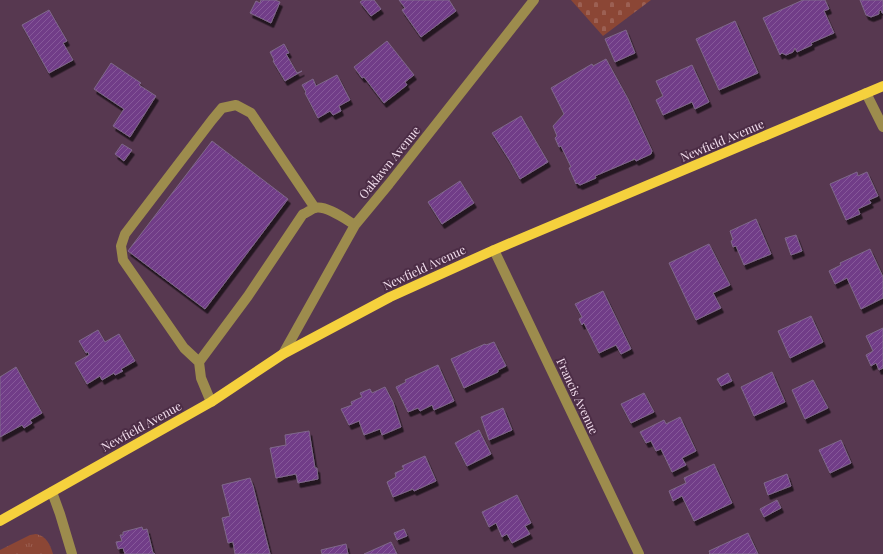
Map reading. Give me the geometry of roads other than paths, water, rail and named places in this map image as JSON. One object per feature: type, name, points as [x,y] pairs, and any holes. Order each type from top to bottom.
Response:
[{"type":"main road","name":"Newfield Avenue","points":[[0,520],[211,402],[283,354],[390,297],[494,250],[883,86]]},
{"type":"street","name":"Oaklawn Avenue","points":[[283,354],[355,225],[534,0]]},
{"type":"street","points":[[866,93],[883,127]]},
{"type":"street","points":[[211,402],[201,378],[199,362],[184,348],[123,260],[121,246],[125,234],[222,108],[236,105],[251,114],[315,208]]},
{"type":"street","points":[[199,362],[248,296],[303,214],[315,208],[328,210],[355,225]]},
{"type":"street","name":"Francis Avenue","points":[[494,250],[639,554]]},
{"type":"street","points":[[52,492],[72,554]]}]
